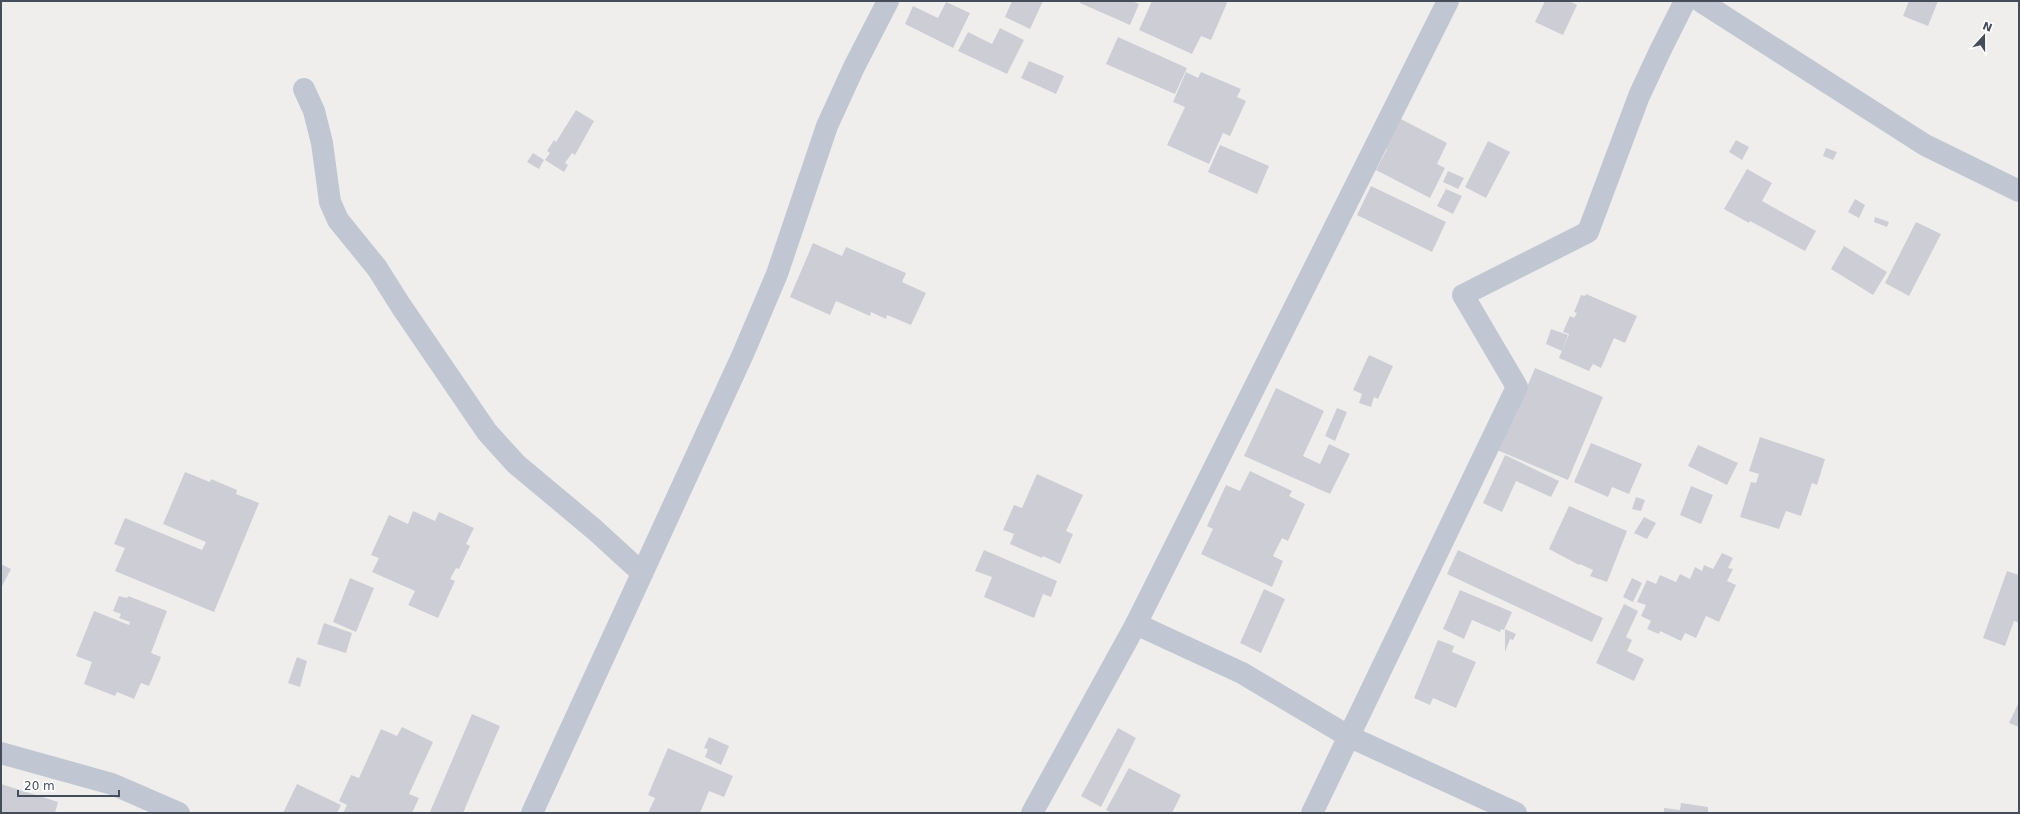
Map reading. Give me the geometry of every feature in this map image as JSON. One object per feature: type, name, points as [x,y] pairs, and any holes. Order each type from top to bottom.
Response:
[{"type":"street","points":[[532,813],[743,354],[777,274],[827,126],[854,67],[888,1]]},
{"type":"street","points":[[1032,813],[1136,624],[1448,1]]},
{"type":"street","points":[[1312,813],[1517,387],[1463,295],[1588,232],[1639,96],[1685,1]]},
{"type":"street","points":[[1700,1],[1925,145],[2019,191]]},
{"type":"street","points":[[304,89],[314,112],[322,143],[330,202],[341,223],[377,268],[401,306],[487,432],[516,464],[595,530],[642,573]]},
{"type":"street","points":[[1136,624],[1242,673],[1348,736],[1516,813]]},
{"type":"street","points":[[1,753],[112,784],[179,813]]},
{"type":"building","points":[[1012,1],[1043,1],[1030,29],[1005,17]]},
{"type":"building","points":[[1081,1],[1132,1],[1139,4],[1130,25],[1080,3]]},
{"type":"building","points":[[1152,1],[1224,1],[1227,3],[1211,40],[1201,36],[1192,54],[1139,30]]},
{"type":"building","points":[[1545,1],[1569,1],[1577,5],[1563,35],[1535,22]]},
{"type":"building","points":[[1909,1],[1938,1],[1928,26],[1903,16]]},
{"type":"building","points":[[946,2],[970,13],[953,48],[905,24],[913,6],[938,18]]},
{"type":"building","points":[[1000,28],[1024,40],[1007,74],[958,51],[968,32],[992,44]]},
{"type":"building","points":[[1118,37],[1187,68],[1175,94],[1106,64]]},
{"type":"building","points":[[1029,61],[1064,76],[1056,94],[1021,78]]},
{"type":"building","points":[[1186,72],[1198,78],[1201,72],[1241,89],[1237,97],[1246,101],[1230,136],[1223,133],[1209,164],[1167,145],[1185,107],[1173,102]]},
{"type":"building","points":[[576,110],[594,121],[575,155],[572,153],[565,163],[568,165],[564,172],[545,160],[550,153],[547,151],[554,140],[556,142]]},
{"type":"building","points":[[1395,116],[1447,143],[1437,164],[1445,168],[1430,198],[1376,170],[1387,149],[1380,145]]},
{"type":"building","points":[[1736,140],[1749,147],[1742,160],[1729,152]]},
{"type":"building","points":[[1488,141],[1510,152],[1486,198],[1465,187]]},
{"type":"building","points":[[1220,145],[1269,166],[1257,194],[1208,172]]},
{"type":"building","points":[[1826,148],[1837,152],[1833,160],[1823,156]]},
{"type":"building","points":[[533,153],[544,160],[539,169],[527,162]]},
{"type":"building","points":[[1747,169],[1772,183],[1762,201],[1816,231],[1805,251],[1750,221],[1749,223],[1724,209]]},
{"type":"building","points":[[1448,171],[1464,178],[1458,189],[1443,182]]},
{"type":"building","points":[[1371,186],[1446,222],[1432,252],[1357,215]]},
{"type":"building","points":[[1446,189],[1462,196],[1453,214],[1437,206]]},
{"type":"building","points":[[1855,199],[1865,205],[1859,218],[1848,212]]},
{"type":"building","points":[[1875,217],[1889,222],[1887,227],[1874,222]]},
{"type":"building","points":[[1916,222],[1941,234],[1909,296],[1885,283]]},
{"type":"building","points":[[813,243],[842,256],[846,247],[906,273],[902,282],[926,293],[911,325],[887,315],[886,319],[871,312],[870,316],[836,301],[830,315],[790,297]]},
{"type":"building","points":[[1844,246],[1887,272],[1873,295],[1831,269]]},
{"type":"building","points":[[1586,294],[1637,316],[1625,343],[1614,338],[1601,368],[1593,364],[1589,371],[1559,358],[1569,334],[1563,332],[1570,316],[1574,318],[1577,313],[1574,312],[1581,295],[1585,296]]},
{"type":"building","points":[[1551,329],[1568,335],[1562,351],[1546,344]]},
{"type":"building","points":[[1369,355],[1393,366],[1378,399],[1374,397],[1371,407],[1359,403],[1362,394],[1353,390]]},
{"type":"building","points":[[1535,368],[1603,397],[1568,480],[1497,450],[1510,417],[1514,419]]},
{"type":"building","points":[[1276,388],[1324,411],[1303,456],[1320,464],[1329,444],[1350,454],[1330,494],[1244,456]]},
{"type":"building","points":[[1337,408],[1347,412],[1335,441],[1325,436]]},
{"type":"building","points":[[1760,437],[1825,459],[1817,485],[1812,483],[1801,516],[1786,511],[1779,529],[1740,517],[1751,482],[1756,483],[1759,474],[1749,471]]},
{"type":"building","points":[[1591,443],[1642,464],[1629,494],[1612,487],[1608,497],[1574,482]]},
{"type":"building","points":[[1698,445],[1738,463],[1727,485],[1688,466]]},
{"type":"building","points":[[1505,455],[1559,481],[1551,497],[1516,481],[1502,512],[1483,503]]},
{"type":"building","points":[[1250,471],[1292,491],[1289,496],[1305,504],[1288,541],[1282,538],[1273,556],[1283,561],[1272,587],[1201,554],[1213,529],[1207,526],[1226,485],[1240,491]]},
{"type":"building","points":[[185,472],[210,482],[211,479],[237,490],[236,494],[259,503],[214,612],[115,571],[125,548],[114,544],[125,518],[202,550],[206,542],[163,524]]},
{"type":"building","points":[[1037,474],[1083,495],[1066,531],[1073,534],[1060,564],[1010,544],[1014,534],[1003,530],[1014,505],[1022,508]]},
{"type":"building","points":[[1691,486],[1713,495],[1701,524],[1680,515]]},
{"type":"building","points":[[1636,497],[1645,500],[1641,511],[1632,509]]},
{"type":"building","points":[[1569,506],[1627,531],[1607,582],[1590,576],[1593,570],[1580,564],[1579,565],[1549,549]]},
{"type":"building","points":[[413,511],[435,521],[439,512],[474,528],[466,544],[470,546],[459,569],[456,568],[450,579],[455,581],[438,618],[408,605],[415,591],[372,572],[379,558],[371,555],[389,515],[408,524]]},
{"type":"building","points":[[1644,517],[1656,523],[1647,539],[1634,533]]},
{"type":"building","points":[[984,550],[1057,581],[1051,597],[1043,594],[1034,618],[984,597],[992,577],[975,571]]},
{"type":"building","points":[[1458,550],[1603,618],[1592,642],[1447,574]]},
{"type":"building","points":[[1722,553],[1733,558],[1728,568],[1733,569],[1727,581],[1736,585],[1719,622],[1706,616],[1696,638],[1685,633],[1681,641],[1660,631],[1659,634],[1647,629],[1651,621],[1641,616],[1646,605],[1637,602],[1647,580],[1656,584],[1660,575],[1676,582],[1680,574],[1690,579],[1695,567],[1702,571],[1704,565],[1713,569]]},
{"type":"building","points":[[1,564],[11,569],[1,588]]},
{"type":"building","points":[[2007,571],[2019,575],[2019,623],[2014,621],[2005,646],[1983,638]]},
{"type":"building","points":[[350,578],[374,588],[356,632],[333,622]]},
{"type":"building","points":[[1632,578],[1642,583],[1633,602],[1623,597]]},
{"type":"building","points":[[1264,589],[1285,599],[1261,653],[1240,643]]},
{"type":"building","points":[[1460,590],[1512,612],[1504,630],[1501,629],[1500,632],[1472,620],[1464,639],[1443,629]]},
{"type":"building","points":[[119,596],[127,598],[128,596],[167,611],[151,653],[161,657],[149,686],[141,683],[134,699],[117,692],[115,696],[84,684],[92,662],[76,656],[94,611],[129,625],[130,622],[119,618],[121,614],[113,611]]},
{"type":"building","points":[[1624,604],[1638,611],[1626,637],[1632,640],[1627,651],[1644,659],[1634,681],[1596,663]]},
{"type":"building","points":[[324,623],[352,633],[346,653],[317,644]]},
{"type":"building","points":[[1505,629],[1516,634],[1513,640],[1510,639],[1505,652]]},
{"type":"building","points":[[1438,640],[1454,646],[1452,652],[1476,662],[1456,708],[1433,698],[1430,705],[1414,698]]},
{"type":"building","points":[[297,657],[307,661],[300,687],[288,683]]},
{"type":"building","points":[[2019,702],[2019,727],[2009,723]]},
{"type":"building","points":[[472,714],[500,726],[463,813],[432,813],[430,812]]},
{"type":"building","points":[[402,727],[433,742],[409,794],[419,798],[412,813],[343,813],[347,805],[339,801],[351,775],[359,778],[381,729],[397,736]]},
{"type":"building","points":[[1118,728],[1136,738],[1101,807],[1081,796]]},
{"type":"building","points":[[709,737],[729,746],[721,765],[705,757],[708,749],[704,748]]},
{"type":"building","points":[[668,748],[733,776],[724,797],[709,791],[700,813],[648,813],[655,798],[648,795]]},
{"type":"building","points":[[1129,768],[1181,795],[1172,813],[1111,813],[1106,810]]},
{"type":"building","points":[[1,784],[58,802],[55,813],[1,813]]},
{"type":"building","points":[[297,784],[341,805],[337,813],[283,813]]},
{"type":"building","points":[[1681,803],[1708,807],[1708,813],[1664,813],[1664,808],[1680,810]]}]
